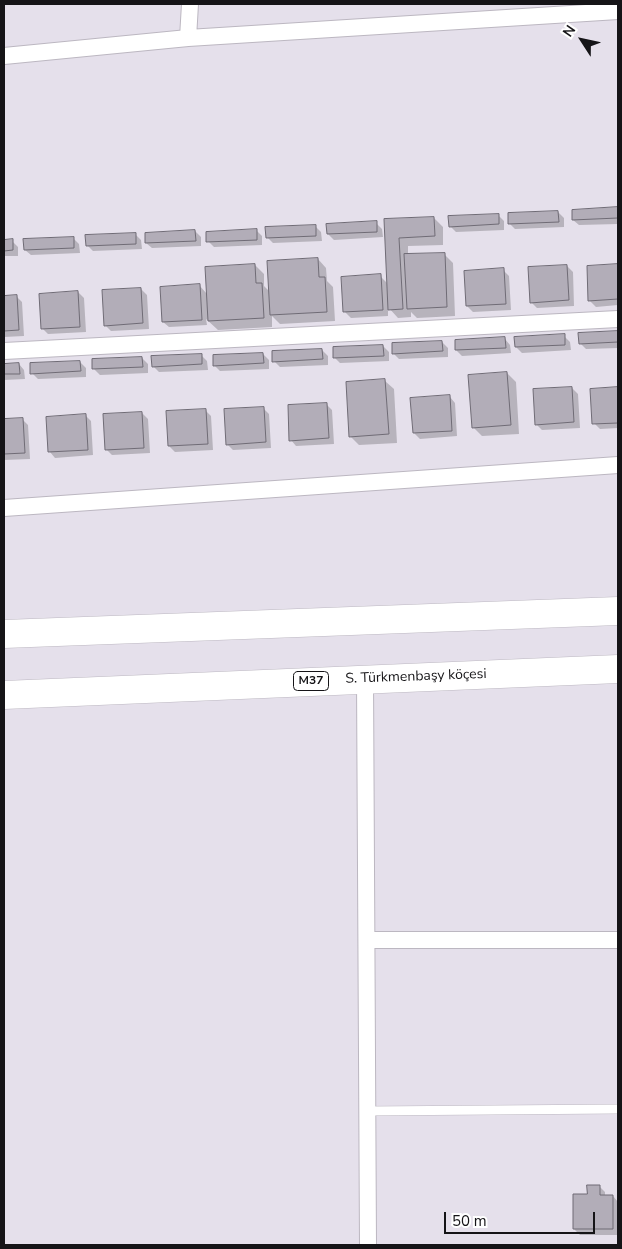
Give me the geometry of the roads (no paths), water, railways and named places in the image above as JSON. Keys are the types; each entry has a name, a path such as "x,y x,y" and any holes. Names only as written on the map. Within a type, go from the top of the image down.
{"highway":[{"path":"4,634 618,611"},
{"name":"S. Türkmenbaşy köçesi","path":"5,696 618,669"}],"street":[{"path":"188,38 190,4"},
{"path":"4,56 188,38 618,11"},
{"path":"4,351 618,319"},
{"path":"4,508 618,465"},
{"path":"365,679 368,1245"},
{"path":"367,940 618,940"}],"lane":[{"path":"368,1111 618,1109"}]}
